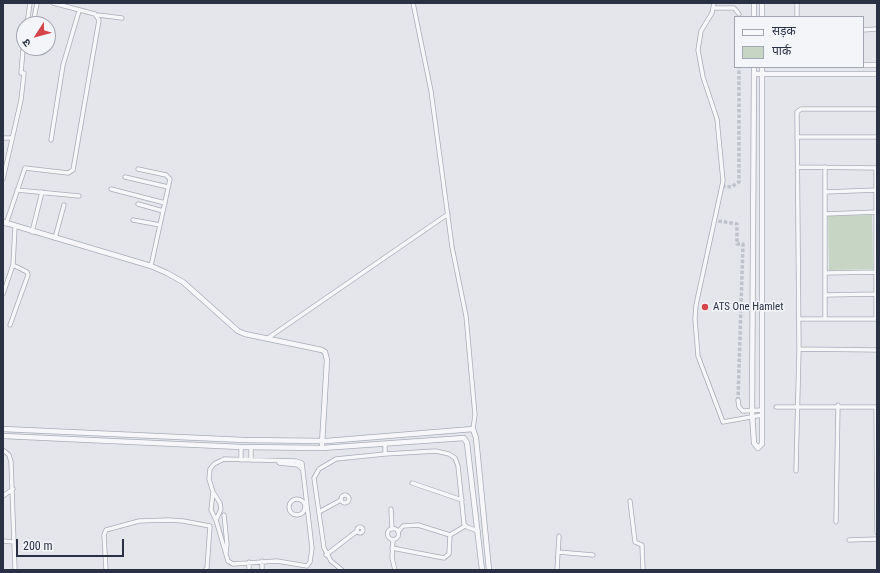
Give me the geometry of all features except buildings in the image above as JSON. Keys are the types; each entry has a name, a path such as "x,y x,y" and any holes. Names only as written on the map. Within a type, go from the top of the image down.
{"street":[{"path":"28,16 30,3"},
{"path":"35,16 37,3"},
{"path":"52,3 79,11 122,18"},
{"path":"71,8 72,3"},
{"path":"414,3 431,91 454,263 466,316 475,415 473,429 476,438 489,570"},
{"path":"714,3 701,31 698,50 703,77 717,119 723,172 722,186 696,305 695,319 698,356 723,422 752,414 762,413"},
{"path":"754,3 754,16"},
{"path":"762,3 762,16"},
{"path":"797,3 797,16"},
{"path":"713,8 734,8 739,14"},
{"path":"51,140 63,66 79,11"},
{"path":"98,15 99,20 73,170 68,173 26,168 5,223 151,266 183,282 238,331 245,334 318,348 325,352 327,360 322,448"},
{"path":"864,30 877,29"},
{"path":"3,179 21,100 24,72 21,73 22,56"},
{"path":"864,65 877,66"},
{"path":"754,68 752,414 754,443 758,448 762,444 762,68"},
{"path":"754,74 877,74"},
{"path":"796,471 799,349 797,112 799,110 877,108"},
{"path":"797,137 877,137"},
{"path":"3,138 12,138"},
{"path":"798,166 876,168 877,190 877,318 799,319"},
{"path":"825,167 825,319"},
{"path":"138,169 168,176 170,178 151,266"},
{"path":"125,177 168,187"},
{"path":"111,189 165,203"},
{"path":"17,190 79,196"},
{"path":"825,192 877,190"},
{"path":"32,232 42,192"},
{"path":"138,204 163,211"},
{"path":"55,238 64,205"},
{"path":"825,214 877,212"},
{"path":"268,338 448,214"},
{"path":"133,220 160,225"},
{"path":"3,294 13,265 15,227"},
{"path":"10,325 28,275 27,272 13,265"},
{"path":"825,273 876,272"},
{"path":"824,295 876,294"},
{"path":"799,349 877,350"},
{"path":"738,400 741,410 752,414"},
{"path":"836,522 838,405"},
{"path":"776,407 838,405 877,407 877,533"},
{"path":"3,429 160,437 323,438 473,429"},
{"path":"3,436 241,447 322,448 460,437 466,440 482,570"},
{"path":"385,444 385,454"},
{"path":"241,447 241,460"},
{"path":"250,460 251,447"},
{"path":"3,450 11,459 15,570"},
{"path":"342,570 326,555 314,478 319,468 327,463 344,458 385,454 436,452 453,456 458,466 465,526"},
{"path":"216,520 221,509 220,503 213,492 208,479 214,464 224,459 296,461 302,463 307,500 306,511"},
{"path":"279,464 298,465 304,471"},
{"path":"412,483 462,500"},
{"path":"3,496 13,489"},
{"path":"213,492 210,507 216,520 225,554 230,563 277,561 304,567 309,565 312,548 306,511 303,503 295,500 289,507 294,514 300,514 306,511"},
{"path":"303,503 307,500"},
{"path":"319,512 341,500"},
{"path":"630,501 635,542 642,544 643,570"},
{"path":"390,509 392,529"},
{"path":"224,516 228,544 225,554"},
{"path":"106,570 104,535 106,530 139,522 169,520 210,526 207,569"},
{"path":"393,540 398,537 398,532 403,526 418,525 450,535 465,526"},
{"path":"465,526 478,531"},
{"path":"392,529 398,532"},
{"path":"392,529 388,531 387,534 389,539 393,540"},
{"path":"326,555 357,531"},
{"path":"392,548 444,558 449,554 450,535"},
{"path":"557,570 559,536"},
{"path":"849,540 877,539"},
{"path":"393,540 392,548 395,570"},
{"path":"3,541 14,542"},
{"path":"558,552 593,554"},
{"path":"262,561 262,570"},
{"path":"249,562 249,570"}],"green space":[{"path":"872,215 873,269 829,270 828,216"}],"tunnel":[{"path":"722,186 731,187 739,182 739,68"},
{"path":"713,220 737,224 737,244 743,244 738,400"}],"place":[{"name":"ATS One Hamlet","path":"705,307"}]}
